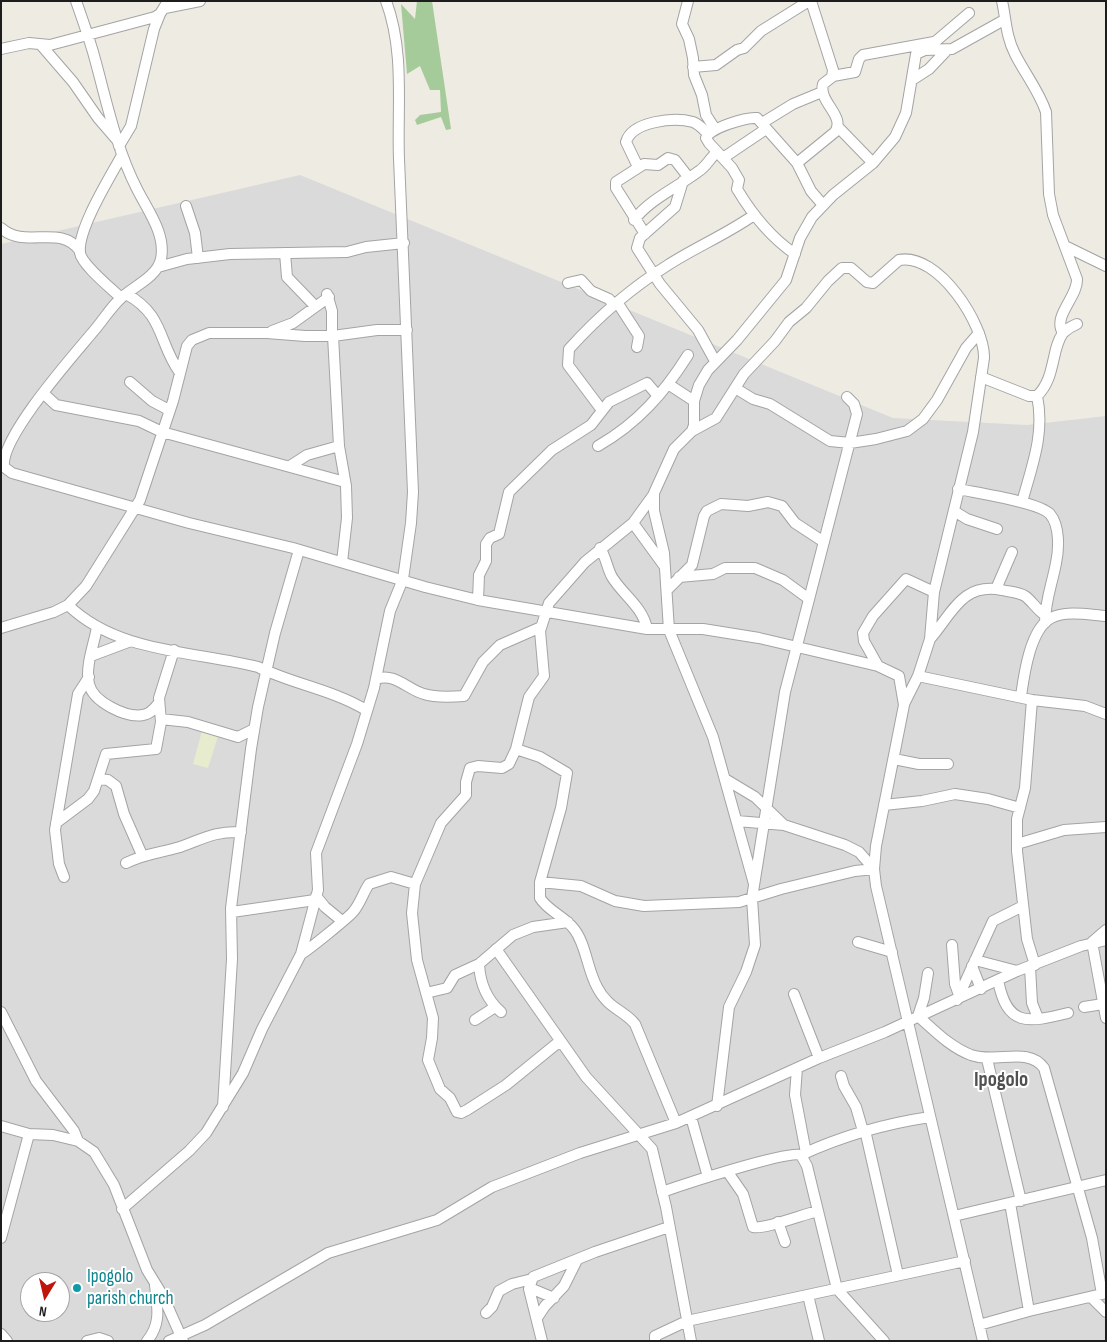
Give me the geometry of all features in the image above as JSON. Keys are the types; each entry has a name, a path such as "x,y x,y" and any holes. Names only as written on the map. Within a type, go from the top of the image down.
{"street":[{"path":"76,1 120,147 131,176 159,232 162,252 158,267"},
{"path":"1,49 29,43 50,45 88,36 164,8 200,1"},
{"path":"122,1209 199,1142 243,1073 271,1012 301,954 316,898 316,853 376,679 390,611 403,579 411,523 413,492 399,159 399,83 393,24 386,1"},
{"path":"688,1 682,22 689,39 694,58 693,67 704,100 711,132 707,140 736,173 740,180 737,189 754,214 772,237 795,254"},
{"path":"693,67 716,65 737,50 744,48 760,30 810,1 833,70 832,76"},
{"path":"1002,1 1004,20 1014,53 1042,100 1046,112 1049,194 1053,215 1067,247 1078,284 1061,319 1060,327 1063,333"},
{"path":"80,251 87,220 131,126 154,29 164,8"},
{"path":"692,431 694,425 694,401 699,385 715,361 737,340 786,280 806,227 823,205 846,183 873,163 886,149 902,125 912,80 914,57 919,51 931,46 969,13"},
{"path":"912,80 929,69 947,50 964,43 1004,20"},
{"path":"40,45 68,76 120,147"},
{"path":"873,163 838,126 822,92 823,84 832,76 855,72 859,58 863,55 931,46 947,50"},
{"path":"634,220 644,209 703,169 708,160 720,155 793,104 822,92"},
{"path":"638,167 626,143 629,136 636,129 652,124 680,120 699,125 711,132 754,117 797,163 811,191 823,205"},
{"path":"797,163 835,132 838,126"},
{"path":"644,234 615,185 617,180 645,164 658,165 671,158 686,180"},
{"path":"686,180 675,207 644,234 638,241 637,248 654,275 698,330 715,361"},
{"path":"186,206 195,233 198,258"},
{"path":"601,409 573,373 567,358 569,349 616,303 654,275 754,214"},
{"path":"1,228 8,234 19,238 50,237 68,240 80,251 88,265 123,296 139,303 155,319 180,373"},
{"path":"404,243 366,247 347,252 198,258 158,267 123,296 43,393 10,444 3,461 4,467 12,473 189,523 300,550 425,587 478,600 647,629 704,629 798,646 878,666 900,677 904,705"},
{"path":"1067,247 1092,257 1106,266"},
{"path":"285,253 286,277 315,306"},
{"path":"560,1041 506,1085 461,1113 440,1089 428,1060 433,1025 414,938 412,913 416,884 444,817 466,795 466,782 470,768 478,766 502,768 509,764 516,749 527,703 545,673 541,627 545,612 576,571 600,548 634,522 654,493 674,449 692,431 716,418 744,374 775,341 789,322 812,303 834,275 846,268 855,270 867,282 873,283 899,260 910,260 925,264 956,294 979,333 984,350 973,432 934,592 930,639 918,676 904,705 884,804 874,869 876,886 906,1021 983,1341"},
{"path":"568,283 574,280 581,280 591,291 616,303 639,336 637,347"},
{"path":"267,333 292,323 328,296 332,311 339,446 345,482 347,518 342,562"},
{"path":"1022,502 1040,434 1041,415 1037,396 1050,375 1063,333 1077,324"},
{"path":"1,628 26,622 68,605 86,586 136,508 143,493 170,410 187,346 198,337 209,333 333,336 365,330 407,330"},
{"path":"735,388 753,399 770,404 828,440 850,443 907,431 916,425 932,408 966,348 979,333"},
{"path":"598,446 633,424 668,384 688,355"},
{"path":"981,377 1029,396 1037,396"},
{"path":"130,382 152,400 170,410"},
{"path":"478,600 479,576 486,561 486,544 490,538 499,534 509,492 552,450 591,425 601,409 618,395 646,383 658,396"},
{"path":"668,384 694,401"},
{"path":"43,393 56,405 139,421 162,432 345,482"},
{"path":"717,1106 729,1007 746,972 755,945 752,898 785,692 850,443 857,409 847,396"},
{"path":"290,466 307,456 339,446"},
{"path":"958,489 1022,502 1049,512 1056,527 1058,553 1046,597 1045,619 1034,642 1021,696"},
{"path":"654,493 654,511 664,544 669,630 705,715 754,884"},
{"path":"667,590 695,559 704,516 707,512 722,504 748,506 766,502 780,505 795,522 824,542"},
{"path":"954,511 967,519 997,528"},
{"path":"634,522 665,567"},
{"path":"600,548 606,558 613,578 646,620 647,629"},
{"path":"223,1107 232,960 232,912 254,729 275,633 300,550"},
{"path":"996,589 1012,552"},
{"path":"679,577 713,574 724,568 755,568 783,580 809,599"},
{"path":"878,666 863,637 873,616 906,579 934,592"},
{"path":"930,639 956,604 975,591 996,589 1020,594 1045,619"},
{"path":"68,605 97,627 131,642 236,662 267,671 344,699 366,710"},
{"path":"1092,615 1106,606"},
{"path":"1045,619 1062,615 1106,616"},
{"path":"97,627 91,656 89,686 96,697 126,713 143,715 152,711 158,704 174,650"},
{"path":"376,679 385,677 397,680 426,695 464,696 483,662 500,645 541,627"},
{"path":"91,656 131,642"},
{"path":"918,676 1021,696 1032,700 1086,706 1106,714"},
{"path":"64,877 59,864 56,823 78,694 89,677"},
{"path":"1032,700 1025,788 1020,808 1017,844 1022,906 1032,966 1032,1003 1038,1018"},
{"path":"56,823 88,799 98,779 106,754 114,751 155,750 161,719 158,704"},
{"path":"161,719 188,722 238,737 254,729"},
{"path":"516,749 540,757 567,773 561,808 540,882 539,892 543,902 568,922 578,933 588,967 606,1001 612,1008 631,1018 635,1024 676,1123"},
{"path":"894,759 924,764 948,764"},
{"path":"98,779 114,783 116,786 124,814 142,855"},
{"path":"725,779 755,797 784,825"},
{"path":"884,804 922,801 955,794 988,799 1020,808"},
{"path":"737,821 784,825 854,849 874,869"},
{"path":"1017,844 1064,830 1106,827"},
{"path":"126,863 142,855 181,846 218,832 241,832"},
{"path":"540,882 581,886 615,901 644,906 739,902 855,871 874,869"},
{"path":"301,954 310,950 354,911 369,884 377,880 397,878 416,884"},
{"path":"232,912 316,898"},
{"path":"316,898 325,908 342,921"},
{"path":"958,998 993,921 1022,906"},
{"path":"426,993 447,988 455,976 479,964 508,939 524,930 568,922"},
{"path":"1092,942 1106,930"},
{"path":"169,1341 182,1339 328,1253 437,1220 492,1187 637,1134 691,1117 819,1058 885,1032 1018,971 1092,942 1106,940"},
{"path":"858,942 892,952"},
{"path":"1092,942 1106,1018"},
{"path":"952,945 958,998"},
{"path":"496,949 590,1082 652,1149 691,1341"},
{"path":"974,963 1018,971"},
{"path":"974,963 974,977 981,989"},
{"path":"475,1020 498,1010 485,991 479,964"},
{"path":"918,1016 924,998 928,973"},
{"path":"998,980 1002,999 1008,1010 1024,1020 1068,1013"},
{"path":"794,994 819,1058"},
{"path":"1084,1007 1103,1004"},
{"path":"1,1012 36,1081 74,1131 78,1141"},
{"path":"918,1016 954,1046 987,1059 1024,1056 1039,1061 1044,1068 1079,1187 1104,1294 1029,1310 979,1325"},
{"path":"987,1059 1021,1201"},
{"path":"797,1068 795,1095 804,1154 837,1289 884,1341"},
{"path":"842,1076 864,1130 898,1275"},
{"path":"691,1117 708,1177"},
{"path":"662,1192 728,1171 788,1156 804,1154 839,1138 864,1130 930,1117"},
{"path":"1,1126 29,1134 53,1135 78,1141 94,1152 114,1185 147,1270 155,1282 182,1339"},
{"path":"1,1238 29,1134"},
{"path":"728,1171 743,1194 753,1227 763,1228 818,1211"},
{"path":"954,1216 1106,1180"},
{"path":"1010,1203 1029,1310"},
{"path":"778,1222 784,1242"},
{"path":"486,1314 492,1307 499,1291 512,1284 531,1283 577,1260 669,1227"},
{"path":"537,1318 545,1306 564,1286 577,1260"},
{"path":"655,1341 655,1336 659,1332 687,1321 965,1261"},
{"path":"147,1341 154,1333 158,1322 155,1282"},
{"path":"531,1283 554,1298"},
{"path":"531,1283 542,1341"},
{"path":"808,1295 819,1341"},
{"path":"1091,1296 1106,1312"},
{"path":"1,1334 7,1341"},
{"path":"87,1341 99,1338 108,1341"}],"shaded area":[{"path":"300,175 893,418 1027,425 1106,416 1106,1341 1,1341 1,244"}],"green space":[{"path":"417,1 432,1 451,129 446,130 441,117 417,125 415,120 420,115 441,112 440,90 430,90 420,66 407,74 401,4 415,19"},
{"path":"202,731 218,736 208,768 193,764"}],"place":[{"name":"Ipogolo parish church","path":"77,1288"}],"district":[{"name":"Ipogolo","path":"1001,1081"}]}
